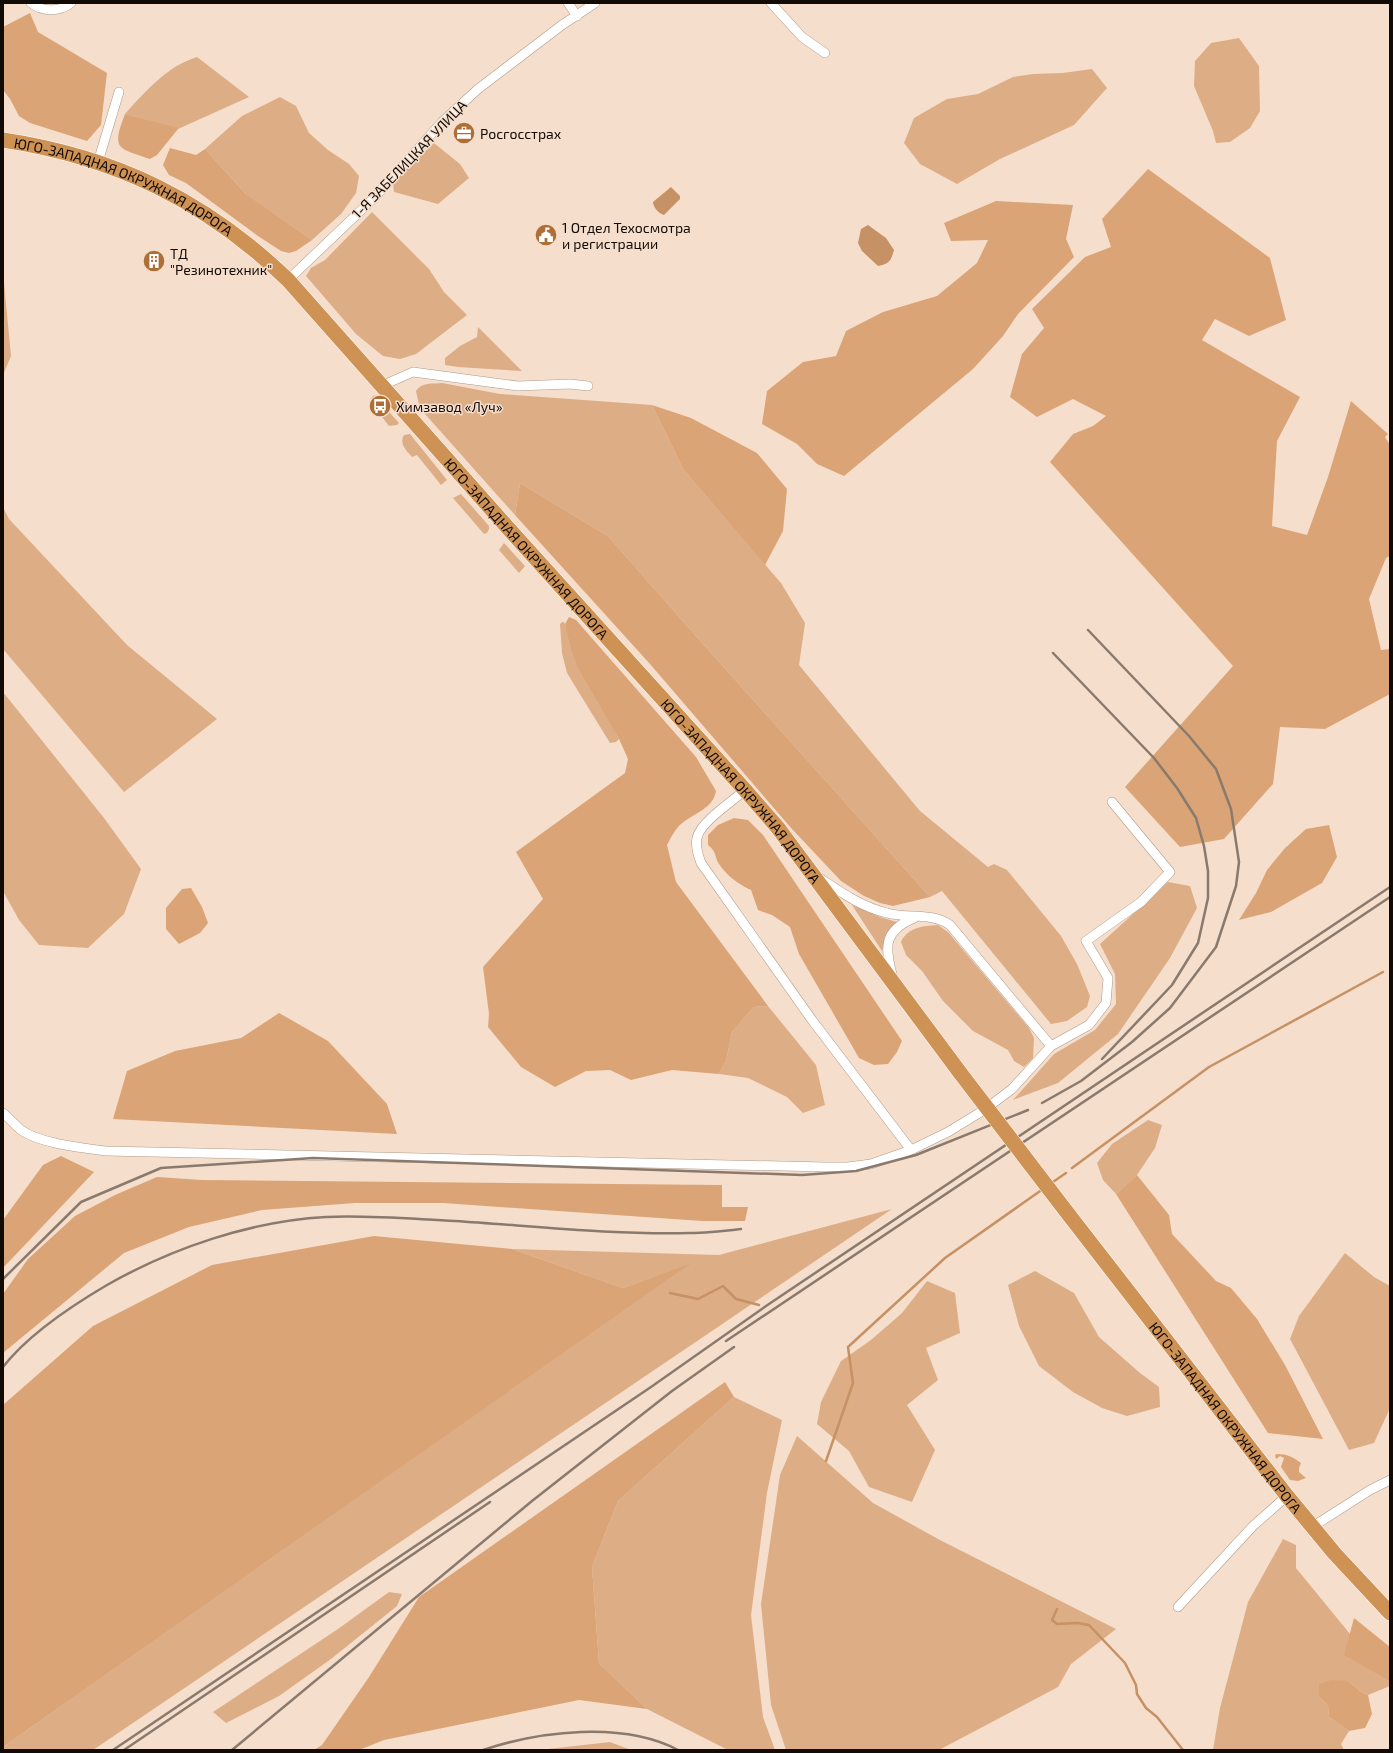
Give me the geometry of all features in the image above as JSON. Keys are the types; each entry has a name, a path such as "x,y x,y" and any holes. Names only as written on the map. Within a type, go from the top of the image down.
{"highway":[{"name":"ЮГО-ЗАПАДНАЯ ОКРУЖНАЯ ДОРОГА","path":"3,140 66,153 98,162 134,175 171,193 198,209 252,248 288,280 381,386 778,828 895,987 1068,1215 1287,1496 1312,1527 1390,1613"}],"street":[{"path":"31,3 37,7 57,10 71,3"},
{"path":"568,3 577,16"},
{"name":"1-Я ЗАБЕЛИЦКАЯ УЛИЦА","path":"288,280 374,197 442,122 478,90 562,25 594,3"},
{"path":"771,3 802,37 825,53"},
{"path":"98,162 118,92"},
{"path":"381,386 413,372 518,386 570,384 588,386"},
{"path":"745,790 710,820 699,832 696,839 696,846 701,863 812,1020 911,1150"},
{"path":"3,1113 22,1130 48,1141 78,1148 106,1151 825,1167 848,1167 871,1164 911,1150 948,1132 1006,1093 1051,1046 1089,1025 1106,1003 1108,978 1086,941 1141,902 1170,872 1112,802"},
{"path":"812,874 863,905 886,913 914,918 939,918 956,931 1051,1046"},
{"path":"895,987 887,954 889,940 902,922 914,918"},
{"path":"1312,1527 1370,1490 1390,1480"},
{"path":"1178,1607 1253,1526 1287,1496"}],"shaded area":[{"path":"30,13 38,32 107,73 101,125 87,141 30,123 19,116 10,99 3,90 3,27"},
{"path":"1239,38 1259,66 1260,111 1250,128 1230,142 1216,143 1213,131 1194,86 1195,61 1211,43"},
{"path":"197,57 249,97 178,129 125,114 166,73 186,61"},
{"path":"1092,69 1107,88 1074,125 1000,159 957,184 920,164 904,143 914,118 947,99 978,94 1013,77"},
{"path":"280,97 296,106 309,133 328,150 349,164 359,176 356,193 341,214 312,240 247,195 205,149 242,116"},
{"path":"125,114 178,129 157,155 150,159 120,146 118,135"},
{"path":"434,143 460,164 469,178 438,204 394,192 393,182"},
{"path":"170,148 196,155 205,149 246,194 312,240 296,251 289,253 281,251 186,183 169,175 163,165"},
{"path":"1148,169 1270,258 1286,320 1249,336 1215,319 1202,340 1300,397 1277,441 1272,526 1307,535 1328,477 1351,401 1388,434 1385,437 1390,445 1390,556 1386,558 1369,599 1381,650 1390,649 1390,694 1325,729 1280,727 1273,784 1224,839 1180,847 1125,787 1233,666 1050,462 1073,434 1093,426 1106,416 1073,399 1037,417 1010,397 1022,354 1044,328 1032,309 1085,257 1111,247 1102,219"},
{"path":"671,187 680,196 680,199 664,215 657,210 653,202"},
{"path":"996,201 1073,205 1066,239 1074,257 1018,314 1003,336 973,369 844,476 817,464 797,444 762,424 767,391 803,362 836,356 846,331 883,312 937,296 977,263 988,240 951,241 944,223"},
{"path":"372,212 429,269 444,292 467,315 416,354 400,359 383,356 356,334 306,276 311,268 325,260"},
{"path":"868,225 886,238 894,250 891,259 885,264 878,266 862,251 858,243 861,229"},
{"path":"3,272 11,356 3,375"},
{"path":"478,327 522,371 445,365 445,358 460,346 477,337"},
{"path":"442,383 500,394 652,405 683,469 781,583 805,623 799,665 920,811 988,867 994,864 1007,870 1061,936 1077,964 1090,996 1087,1007 1067,1021 1051,1024 942,891 930,897 608,536 520,483 515,515 425,414 419,405 416,391 418,388 428,384"},
{"path":"374,395 399,423 397,425 389,426 371,403 371,398"},
{"path":"652,405 691,418 757,453 787,489 783,531 765,565 683,469"},
{"path":"410,434 447,480 441,485 417,455 412,457 404,447 402,441 404,435"},
{"path":"520,483 608,536 930,897 893,906 880,903 864,896 841,881 792,829 650,664 515,515"},
{"path":"461,494 489,526 487,533 484,534 453,498"},
{"path":"3,507 9,519 127,645 217,719 124,792 3,649"},
{"path":"504,543 525,566 519,573 499,550"},
{"path":"569,617 576,620 696,757 716,791 711,802 707,806 679,826 667,845 676,882 768,1006 754,1007 732,1032 726,1061 719,1074 672,1070 631,1080 610,1070 586,1071 555,1087 521,1067 488,1027 489,1014 483,967 543,899 516,852 625,773 628,759 619,739 577,666 569,643 565,624"},
{"path":"564,622 567,630 569,643 619,739 616,742 610,743 567,673 562,653 560,624"},
{"path":"3,692 104,818 141,869 124,914 88,948 39,945 19,920 3,891"},
{"path":"734,818 748,820 763,835 902,1041 897,1052 888,1064 874,1065 859,1058 799,954 790,927 772,915 758,910 751,890 733,879 717,861 714,852 708,845 708,835 718,825"},
{"path":"1329,825 1337,857 1322,883 1271,912 1239,920 1256,893 1267,870 1285,848 1306,829"},
{"path":"1168,882 1190,886 1197,908 1170,958 1118,1034 1058,1083 1013,1100 1054,1054 1095,1030 1116,1004 1115,974 1100,944"},
{"path":"191,888 202,907 208,923 200,933 179,944 166,929 166,908 182,889"},
{"path":"852,905 880,917 897,922 887,933 882,951"},
{"path":"938,925 948,932 1029,1028 1034,1038 1033,1058 1024,1067 1014,1061 1008,1050 973,1031 943,1001 922,971 906,955 901,942 908,933 916,928"},
{"path":"768,1006 816,1065 825,1105 803,1113 787,1097 748,1078 719,1074 726,1061 732,1032 754,1007"},
{"path":"279,1013 328,1041 387,1104 397,1134 113,1119 127,1071 175,1051 241,1038"},
{"path":"1148,1120 1162,1125 1155,1148 1137,1175 1116,1194 1103,1180 1097,1163 1112,1144"},
{"path":"61,1156 94,1172 3,1268 3,1220 43,1165"},
{"path":"1137,1175 1169,1215 1172,1234 1216,1281 1231,1288 1257,1319 1285,1365 1323,1439 1268,1433 1116,1194"},
{"path":"157,1177 202,1180 722,1185 722,1207 748,1207 745,1221 702,1221 443,1203 355,1203 262,1210 189,1227 124,1253 3,1353 3,1294 28,1259 75,1216 115,1195"},
{"path":"892,1209 93,1750 3,1750 3,1747 691,1263 623,1288 512,1249 719,1255"},
{"path":"374,1236 512,1249 623,1288 693,1262 3,1747 3,1405 93,1326 212,1265"},
{"path":"1345,1253 1374,1277 1390,1286 1390,1408 1374,1443 1349,1450 1290,1339 1299,1316"},
{"path":"1035,1271 1074,1293 1099,1337 1140,1373 1159,1387 1160,1407 1127,1416 1102,1408 1073,1392 1039,1366 1019,1326 1008,1285"},
{"path":"927,1281 955,1293 960,1333 926,1348 938,1380 907,1405 935,1450 912,1502 869,1487 849,1451 817,1424 821,1402 841,1361 871,1340 902,1313"},
{"path":"725,1382 734,1397 618,1501 592,1567 599,1663 647,1709 579,1700 384,1740 359,1750 314,1750 322,1745 369,1677 419,1597"},
{"path":"734,1397 782,1420 767,1493 751,1615 763,1717 775,1750 728,1750 647,1709 599,1663 592,1567 618,1501"},
{"path":"797,1436 873,1503 940,1540 1116,1629 1071,1664 1058,1687 939,1750 786,1750 771,1705 761,1604 780,1475"},
{"path":"1275,1455 1290,1456 1301,1463 1299,1472 1306,1478 1298,1481 1290,1480 1281,1467 1284,1458 1280,1456 1276,1459"},
{"path":"1283,1539 1296,1545 1296,1568 1350,1634 1345,1655 1390,1682 1390,1686 1368,1695 1360,1691 1348,1681 1319,1697 1328,1705 1329,1717 1349,1731 1341,1744 1344,1750 1213,1750 1220,1708 1248,1602"},
{"path":"389,1592 402,1594 397,1606 331,1659 279,1696 226,1723 213,1712 338,1629"},
{"path":"1354,1618 1390,1647 1390,1682 1344,1655"},
{"path":"1331,1680 1348,1681 1360,1691 1368,1695 1372,1714 1365,1728 1349,1731 1329,1717 1328,1705 1319,1697 1319,1684"},
{"path":"610,1742 631,1750 539,1750"}],"waterway":[{"path":"1072,1168 1209,1067 1383,972"},
{"path":"1050,1184 1066,1173"},
{"path":"826,1461 853,1383 848,1347 945,1258 1043,1189"},
{"path":"670,1293 698,1299 723,1286 736,1299 759,1305"},
{"path":"1057,1609 1052,1620 1057,1624 1077,1623 1089,1625 1125,1663 1136,1685 1137,1694 1146,1708 1157,1717 1183,1750"}],"railway":[{"path":"1042,1103 1081,1081 1132,1042 1170,1008 1216,947 1236,886 1239,862 1231,809 1216,769 1189,736 1088,630"},
{"path":"1053,653 1154,758 1177,788 1196,818 1204,846 1208,871 1208,898 1198,943 1172,985 1102,1059"},
{"path":"113,1750 651,1387 766,1306 1390,887"},
{"path":"726,1341 1390,897"},
{"path":"3,1279 81,1202 161,1168 313,1158 802,1175 856,1171 916,1155 1028,1110"},
{"path":"3,1367 13,1355 37,1333 65,1312 107,1285 158,1259 185,1248 269,1224 326,1217 358,1216 631,1233 696,1233 741,1229"},
{"path":"232,1750 532,1501 672,1391 734,1347"},
{"path":"124,1750 490,1502"},
{"path":"483,1750 505,1743 530,1738 581,1732 607,1732 632,1735 656,1741 678,1750"}],"place":[{"name":"Росгосстрах","path":"464,133"},
{"name":"1 Отдел Техосмотра и регистрации","path":"546,235"},
{"name":"ТД \"Резинотехник\"","path":"154,261"},
{"name":"Химзавод «Луч»","path":"380,406"}]}
